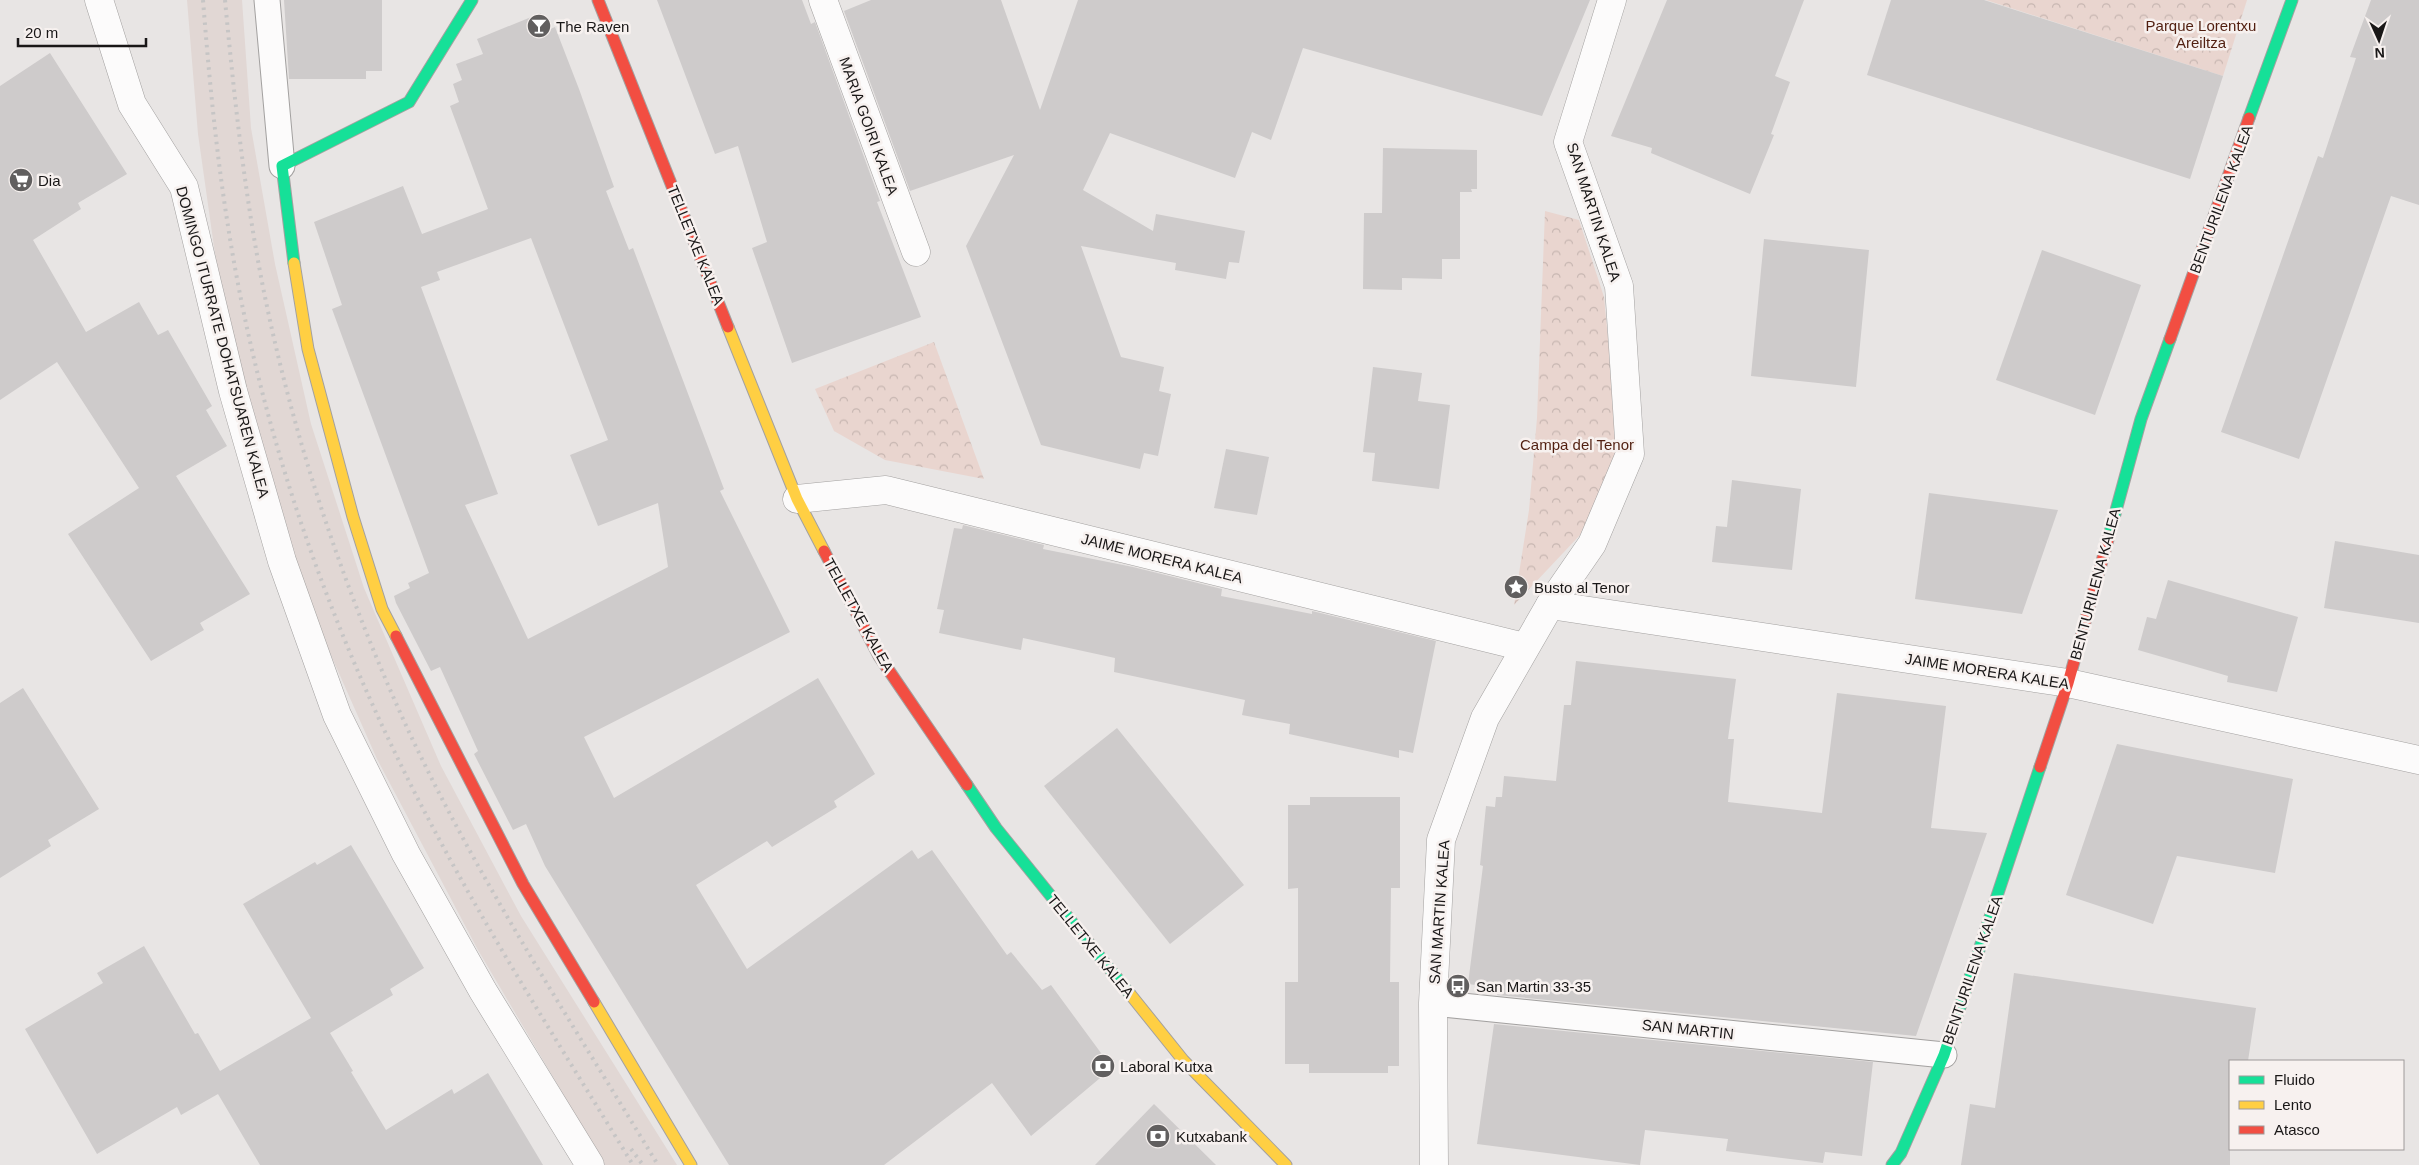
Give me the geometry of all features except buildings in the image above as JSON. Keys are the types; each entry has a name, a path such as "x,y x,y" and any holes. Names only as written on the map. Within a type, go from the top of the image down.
{"street":[{"name":"DOMINGO ITURRATE DOHATSUAREN KALEA","path":"99,0 132,104 184,186 233,391 282,562 337,715 406,854 478,982 590,1165"},
{"path":"472,0 409,102 282,166 288,229 308,349 353,517 382,609 522,884 691,1165"},
{"name":"TELLETXE KALEA","path":"598,0 797,499 878,656 996,828 1183,1060 1286,1165"},
{"name":"MARIA GOIRI KALEA","path":"823,0 916,252"},
{"name":"SAN MARTIN KALEA","path":"1434,1165 1433,1003 1441,840 1485,718 1524,647 1592,544 1630,454 1619,286 1568,142 1612,0"},
{"name":"BENTURILENA KALEA","path":"1892,1165 1901,1153 1944,1054 2068,684 2141,419 2292,0"},
{"name":"JAIME MORERA KALEA","path":"797,499 886,490 1524,647"},
{"name":"JAIME MORERA KALEA","path":"1550,605 2068,684 2419,760"}],"lane":[{"path":"267,0 282,166"},
{"name":"SAN MARTIN","path":"1433,1003 1944,1054"}],"shaded area":[{"path":"187,0 242,0 251,128 275,264 311,424 364,588 441,766 521,916 677,1165 605,1165 478,950 377,759 314,617 270,478 222,303 198,134"}],"green space":[{"name":"Parque Lorentxu Areiltza","path":"1986,0 2247,0 2223,76"},
{"name":"Campa del Tenor","path":"1545,211 1579,220 1604,297 1619,453 1580,535 1514,605 1529,510 1537,418"},
{"path":"934,342 984,479 885,460 834,431 815,389"}],"railway":[{"path":"203,0 220,170 242,303 259,380 280,457 331,607 394,752 430,822 478,909 633,1165"},
{"path":"225,0 240,142 262,282 288,397 322,512 342,568 385,678 409,732 466,843 528,952 658,1165"},
{"path":"631,1149 643,1165"}],"traffic: fast":[{"path":"294,263 282,166 409,102 472,0"},
{"path":"2249,118 2292,0"},
{"path":"2109,536 2141,419 2170,339"},
{"path":"1892,1165 1901,1153 1944,1055 2040,767"},
{"path":"967,785 996,828 1130,994"}],"traffic: slow":[{"path":"294,263 308,349 353,517 382,609 396,636"},
{"path":"728,327 797,499 824,551"},
{"path":"1130,994 1183,1060 1286,1165"},
{"path":"594,1002 691,1165"}],"traffic: jam":[{"path":"598,0 728,327"},
{"path":"2170,339 2249,118"},
{"path":"2040,767 2068,683 2109,536"},
{"path":"824,551 879,656 967,785"},
{"path":"396,636 523,884 594,1002"}],"place":[{"name":"The Raven","path":"539,26"},
{"name":"Dia","path":"21,180"},
{"name":"Busto al Tenor","path":"1516,587"},
{"name":"San Martin 33-35","path":"1458,986"},
{"name":"Laboral Kutxa","path":"1103,1066"},
{"name":"Kutxabank","path":"1158,1136"}]}
